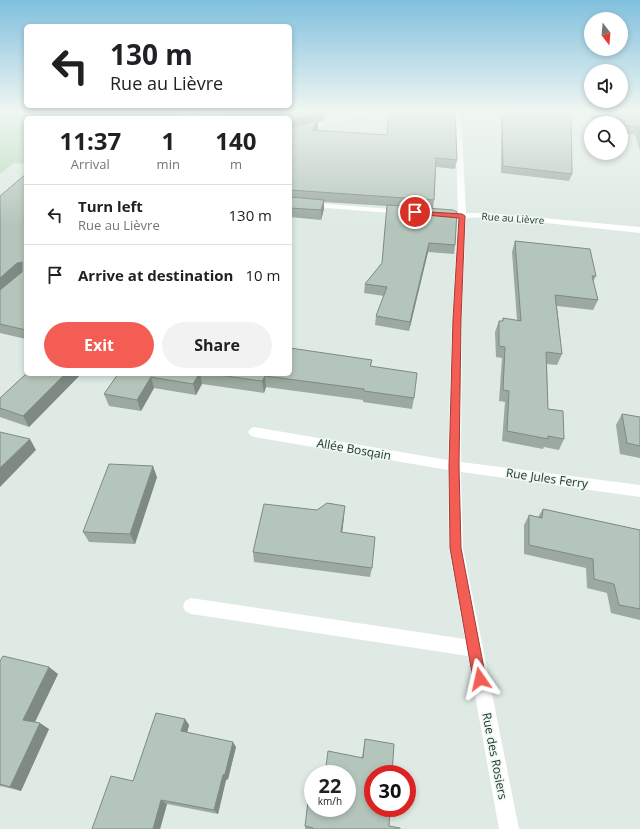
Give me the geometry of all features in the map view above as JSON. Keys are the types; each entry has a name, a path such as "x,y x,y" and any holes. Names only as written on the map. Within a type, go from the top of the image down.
{"street":[{"name":"Rue des Rosiers","path":"459,149 462,216 457,319 454,466 456,548 509,829"},
{"path":"292,203 408,212"},
{"name":"Rue au Lièvre","path":"447,215 489,215 640,230"},
{"name":"Allée Bosqain","path":"254,432 454,466"},
{"name":"Rue Jules Ferry","path":"454,466 640,491"},
{"path":"191,606 474,649"}],"green space":[{"path":"0,149 24,149 24,164 14,163 0,174"}],"building":[{"path":"292,149 457,149 457,160 436,158 434,200 292,190"},
{"path":"503,149 572,149 572,174 503,166"},
{"path":"24,176 24,330 0,324 0,290 22,272 22,262 17,263 0,278 0,196"},
{"path":"292,197 324,200 321,210 292,208"},
{"path":"387,205 453,210 457,212 455,245 429,243 410,322 376,316 387,287 365,284 382,263"},
{"path":"515,241 590,249 596,276 592,276 598,300 555,295 562,354 546,352 548,409 563,411 564,439 548,436 548,439 507,431 509,391 503,390 505,347 499,346 499,321 503,321 503,318 521,321"},
{"path":"292,348 372,360 370,366 417,373 414,398 364,391 364,389 265,376 292,376"},
{"path":"24,376 63,376 23,416 0,408 0,398"},
{"path":"117,376 198,376 193,384 151,377 137,400 104,394"},
{"path":"226,376 265,376 262,381"},
{"path":"622,414 640,417 640,446 627,443"},
{"path":"0,432 30,439 0,468"},
{"path":"109,464 153,466 130,534 83,532"},
{"path":"327,503 345,506 341,532 375,537 372,568 253,552 264,504 317,510"},
{"path":"543,509 640,530 640,609 619,605 614,584 594,579 593,559 529,545 529,515 542,518"},
{"path":"3,656 49,667 23,720 40,723 10,787 0,784 0,661"},
{"path":"156,713 185,719 181,731 233,742 214,810 161,800 153,829 92,829 111,776 133,781"},
{"path":"365,739 394,744 393,765 364,765 364,817 390,817 389,826 400,829 313,829 305,826 306,817 356,817 356,765 326,765 328,751 363,758"}],"route":[{"path":"415,212 462,216 457,319 454,466 456,548 480,679"}]}
